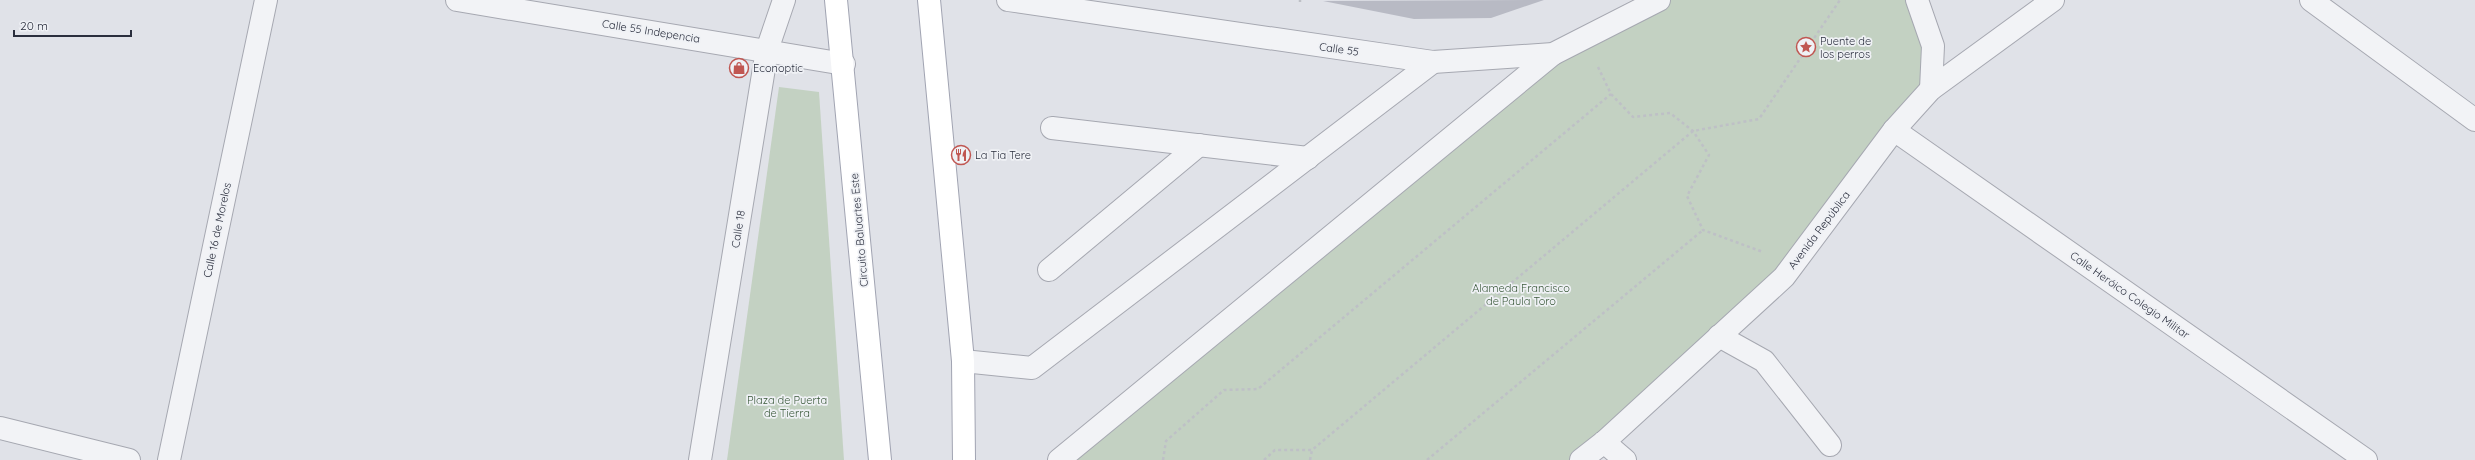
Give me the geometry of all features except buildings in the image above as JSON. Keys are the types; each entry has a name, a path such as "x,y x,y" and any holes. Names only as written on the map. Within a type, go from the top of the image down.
{"main road":[{"name":"Circuito Baluartes Este","path":"836,0 844,64 880,460"},
{"path":"929,0 963,361 964,460"}],"street":[{"name":"Calle 16 de Morelos","path":"169,460 266,0"},
{"name":"Calle 55 Indepencia","path":"458,0 768,50 844,64"},
{"name":"Calle 18","path":"700,460 768,50 784,0"},
{"name":"Calle 55","path":"1008,0 1433,62 1553,54 1660,0"},
{"path":"1917,0 1932,46 1931,89"},
{"name":"Avenida República","path":"1581,460 1604,442 1784,277 1894,130 1931,89 2054,0"},
{"path":"2311,0 2475,120"},
{"path":"1059,460 1553,54"},
{"path":"963,361 1032,368 1433,62"},
{"path":"1052,128 1308,158"},
{"name":"Calle Heróico Colegio Militar","path":"1894,130 2366,460"},
{"path":"1049,270 1199,145"},
{"path":"1719,336 1764,361 1830,445"},
{"path":"0,428 129,460"},
{"path":"1604,442 1625,460"}],"path":[{"path":"1310,460 1312,450 1693,131 1759,118 1840,0"},
{"path":"1584,38 1611,94 1633,117 1670,113 1693,131 1709,155 1687,196 1703,230 1794,263"},
{"path":"1163,460 1166,441 1224,390 1258,389 1611,94"},
{"path":"1427,460 1703,230"},
{"path":"1264,460 1275,450 1312,450"}],"green space":[{"name":"Alameda Francisco de Paula Toro","path":"1652,0 1917,0 1931,89 1794,263 1581,460 1059,460 1553,54"},
{"name":"Plaza de Puerta de Tierra","path":"779,87 819,92 844,460 727,460"}],"place":[{"name":"Puente de los perros","path":"1806,47"},
{"name":"Econoptic","path":"739,68"},
{"name":"La Tia Tere","path":"961,155"}]}
